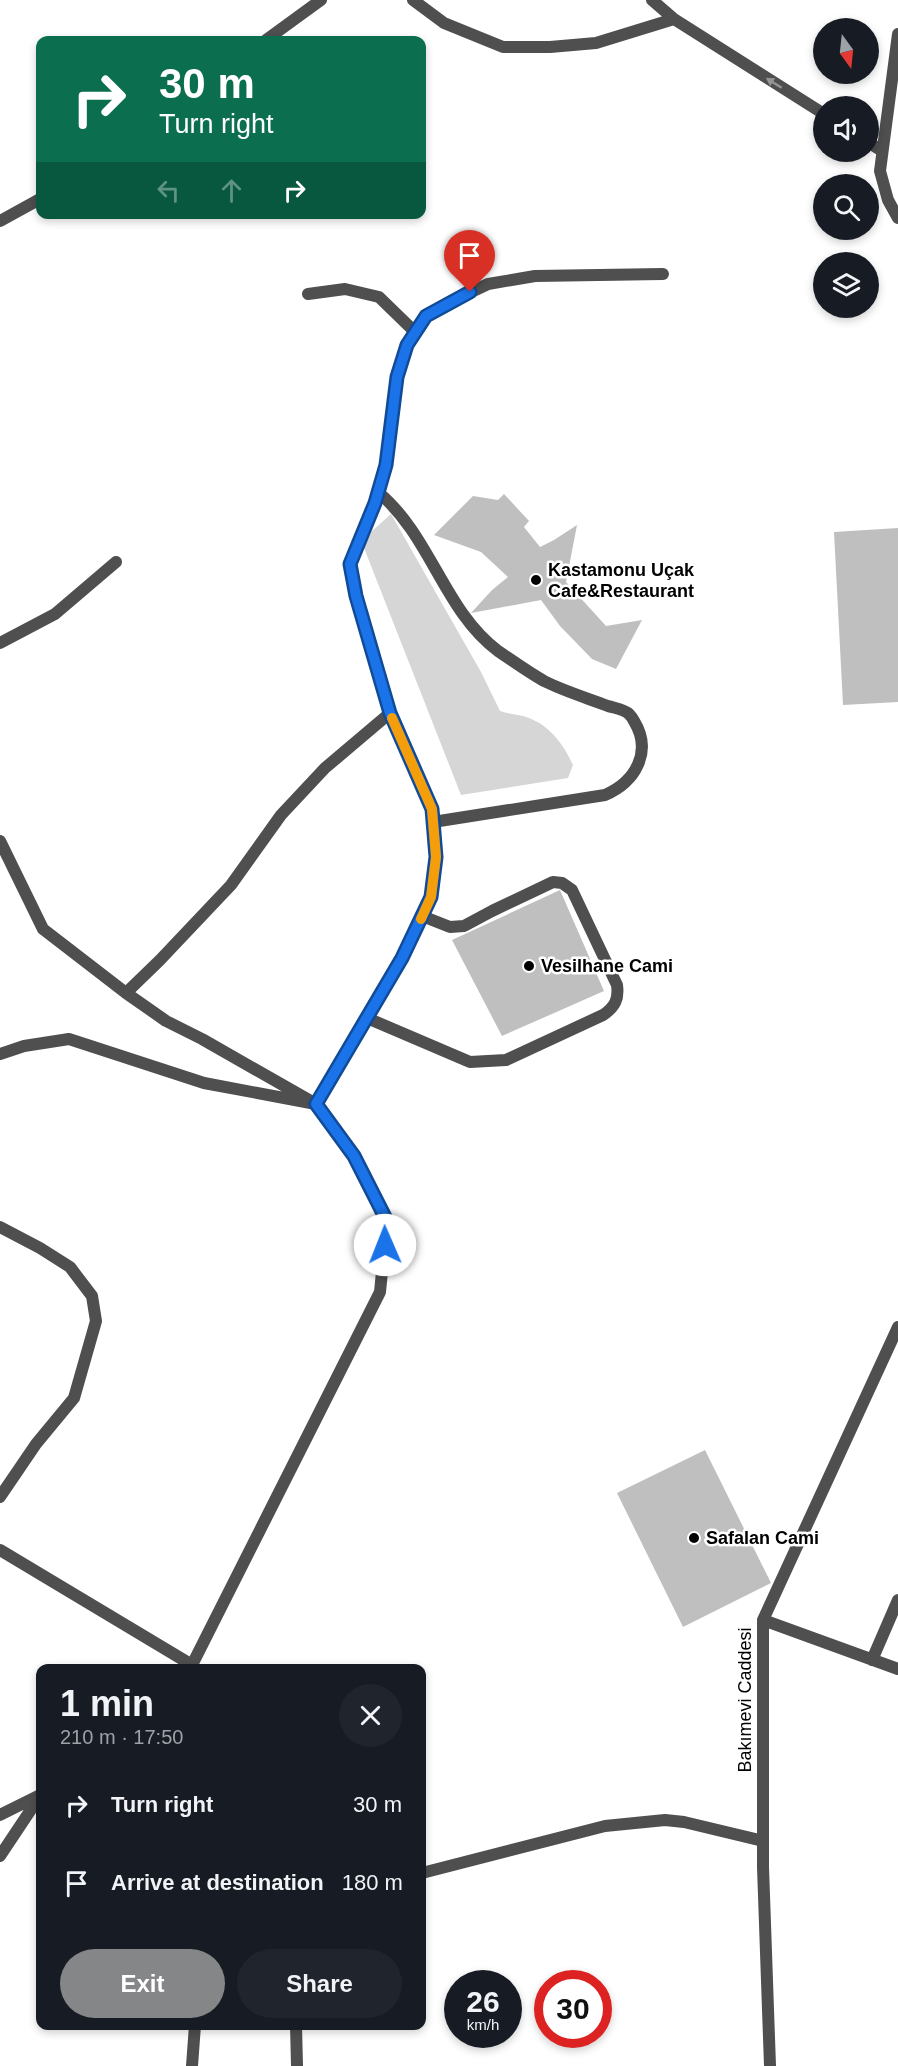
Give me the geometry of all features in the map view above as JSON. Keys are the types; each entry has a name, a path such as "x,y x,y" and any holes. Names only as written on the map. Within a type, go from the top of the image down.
{"street":[{"path":"272,36 321,0"},
{"path":"413,0 444,23 503,47 550,47 596,43 674,19"},
{"path":"652,0 674,19 813,107"},
{"path":"898,34 880,171 888,200 898,218"},
{"path":"0,221 36,201"},
{"path":"316,1104 402,958 431,897 436,857 432,809 390,713 356,596 350,564 386,465 397,377 407,345 426,316 488,284 535,276 663,274"},
{"path":"308,294 345,289 378,297 415,332"},
{"path":"378,492 393,505 427,552 466,621 480,636 511,660 544,681 628,713 640,734 640,757 636,770 628,781 605,795 433,822"},
{"path":"0,643 55,614 116,562"},
{"path":"126,993 231,885 281,815 318,776 390,713"},
{"path":"0,841 43,928 166,1021 316,1104 354,1156 387,1221 380,1292 191,1664"},
{"path":"367,1018 470,1062 506,1060 603,1015 614,1006 617,999 617,985 572,890 567,885 553,882 464,926 450,927 422,916"},
{"path":"0,1054 24,1046 69,1039 204,1083 316,1104"},
{"path":"0,1227 70,1267 92,1296 96,1321 74,1398 36,1444 0,1497"},
{"name":"Bakımevi Caddesi","path":"770,2066 763,1841 763,1620 898,1327"},
{"path":"0,1550 187,1664"},
{"path":"872,1660 898,1600"},
{"path":"763,1620 898,1669"},
{"path":"0,1815 36,1798"},
{"path":"0,1856 36,1802"},
{"path":"426,1873 605,1826 653,1821 684,1822 763,1841"},
{"path":"192,2066 195,2030"},
{"path":"296,2030 297,2066"}],"shaded area":[{"path":"391,514 481,672 500,711 532,719 554,735 573,765 568,778 461,795 364,548 372,531"}],"building":[{"name":"Kastamonu Uçak Cafe&Restaurant","path":"504,494 529,521 524,527 540,547 577,525 566,582 606,626 642,620 616,669 592,659 560,626 541,600 471,613 492,590 508,577 481,552 434,535 473,496 498,500"},
{"path":"898,528 898,702 843,705 834,532"},
{"name":"Vesilhane Cami","path":"560,890 604,991 502,1036 452,940"},
{"name":"Safalan Cami","path":"705,1450 771,1583 683,1627 617,1493"}],"slow traffic":[{"path":"392,718 432,809 436,857 431,897 421,919"}],"place":[{"name":"Kastamonu Uçak Cafe&Restaurant","path":"536,580"},
{"name":"Vesilhane Cami","path":"529,966"},
{"name":"Safalan Cami","path":"694,1538"}],"route":[{"path":"385,1245 387,1221 354,1156 316,1104 402,958 431,897 436,857 432,809 390,713 356,596 350,564 375,503 386,465 397,377 407,345 426,316 470,292"}]}
